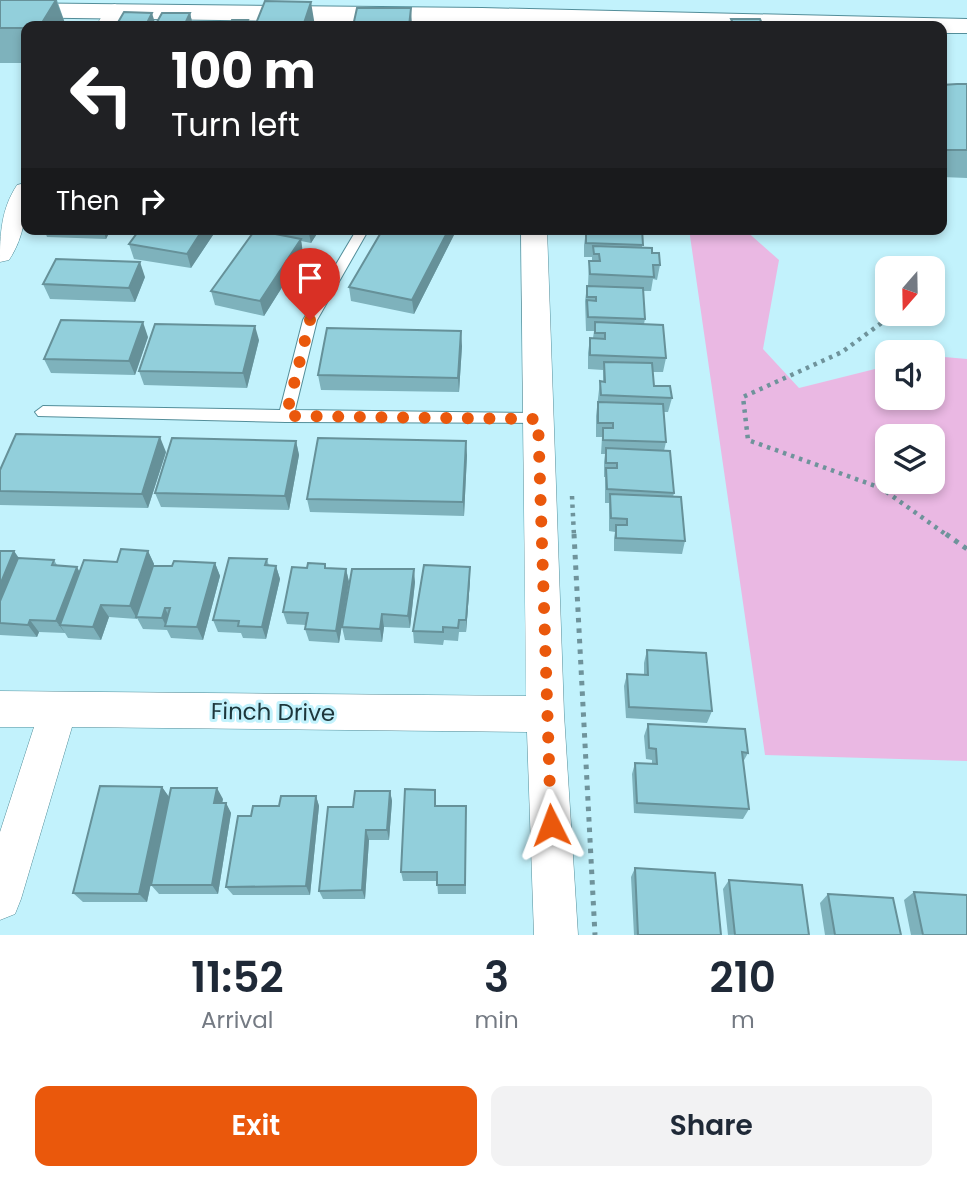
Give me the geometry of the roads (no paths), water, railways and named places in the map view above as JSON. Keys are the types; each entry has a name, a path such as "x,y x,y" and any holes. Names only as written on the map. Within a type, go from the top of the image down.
{"main road":[{"path":"0,9 111,18 529,21"},
{"path":"947,26 967,26"}],"street":[{"path":"0,254 21,205"},
{"path":"534,235 545,714 556,935"},
{"name":"Finch Drive","path":"0,709 545,714"},
{"path":"0,899 58,710"}],"lane":[{"path":"286,416 310,320 360,235"},
{"path":"43,412 538,419"}]}
